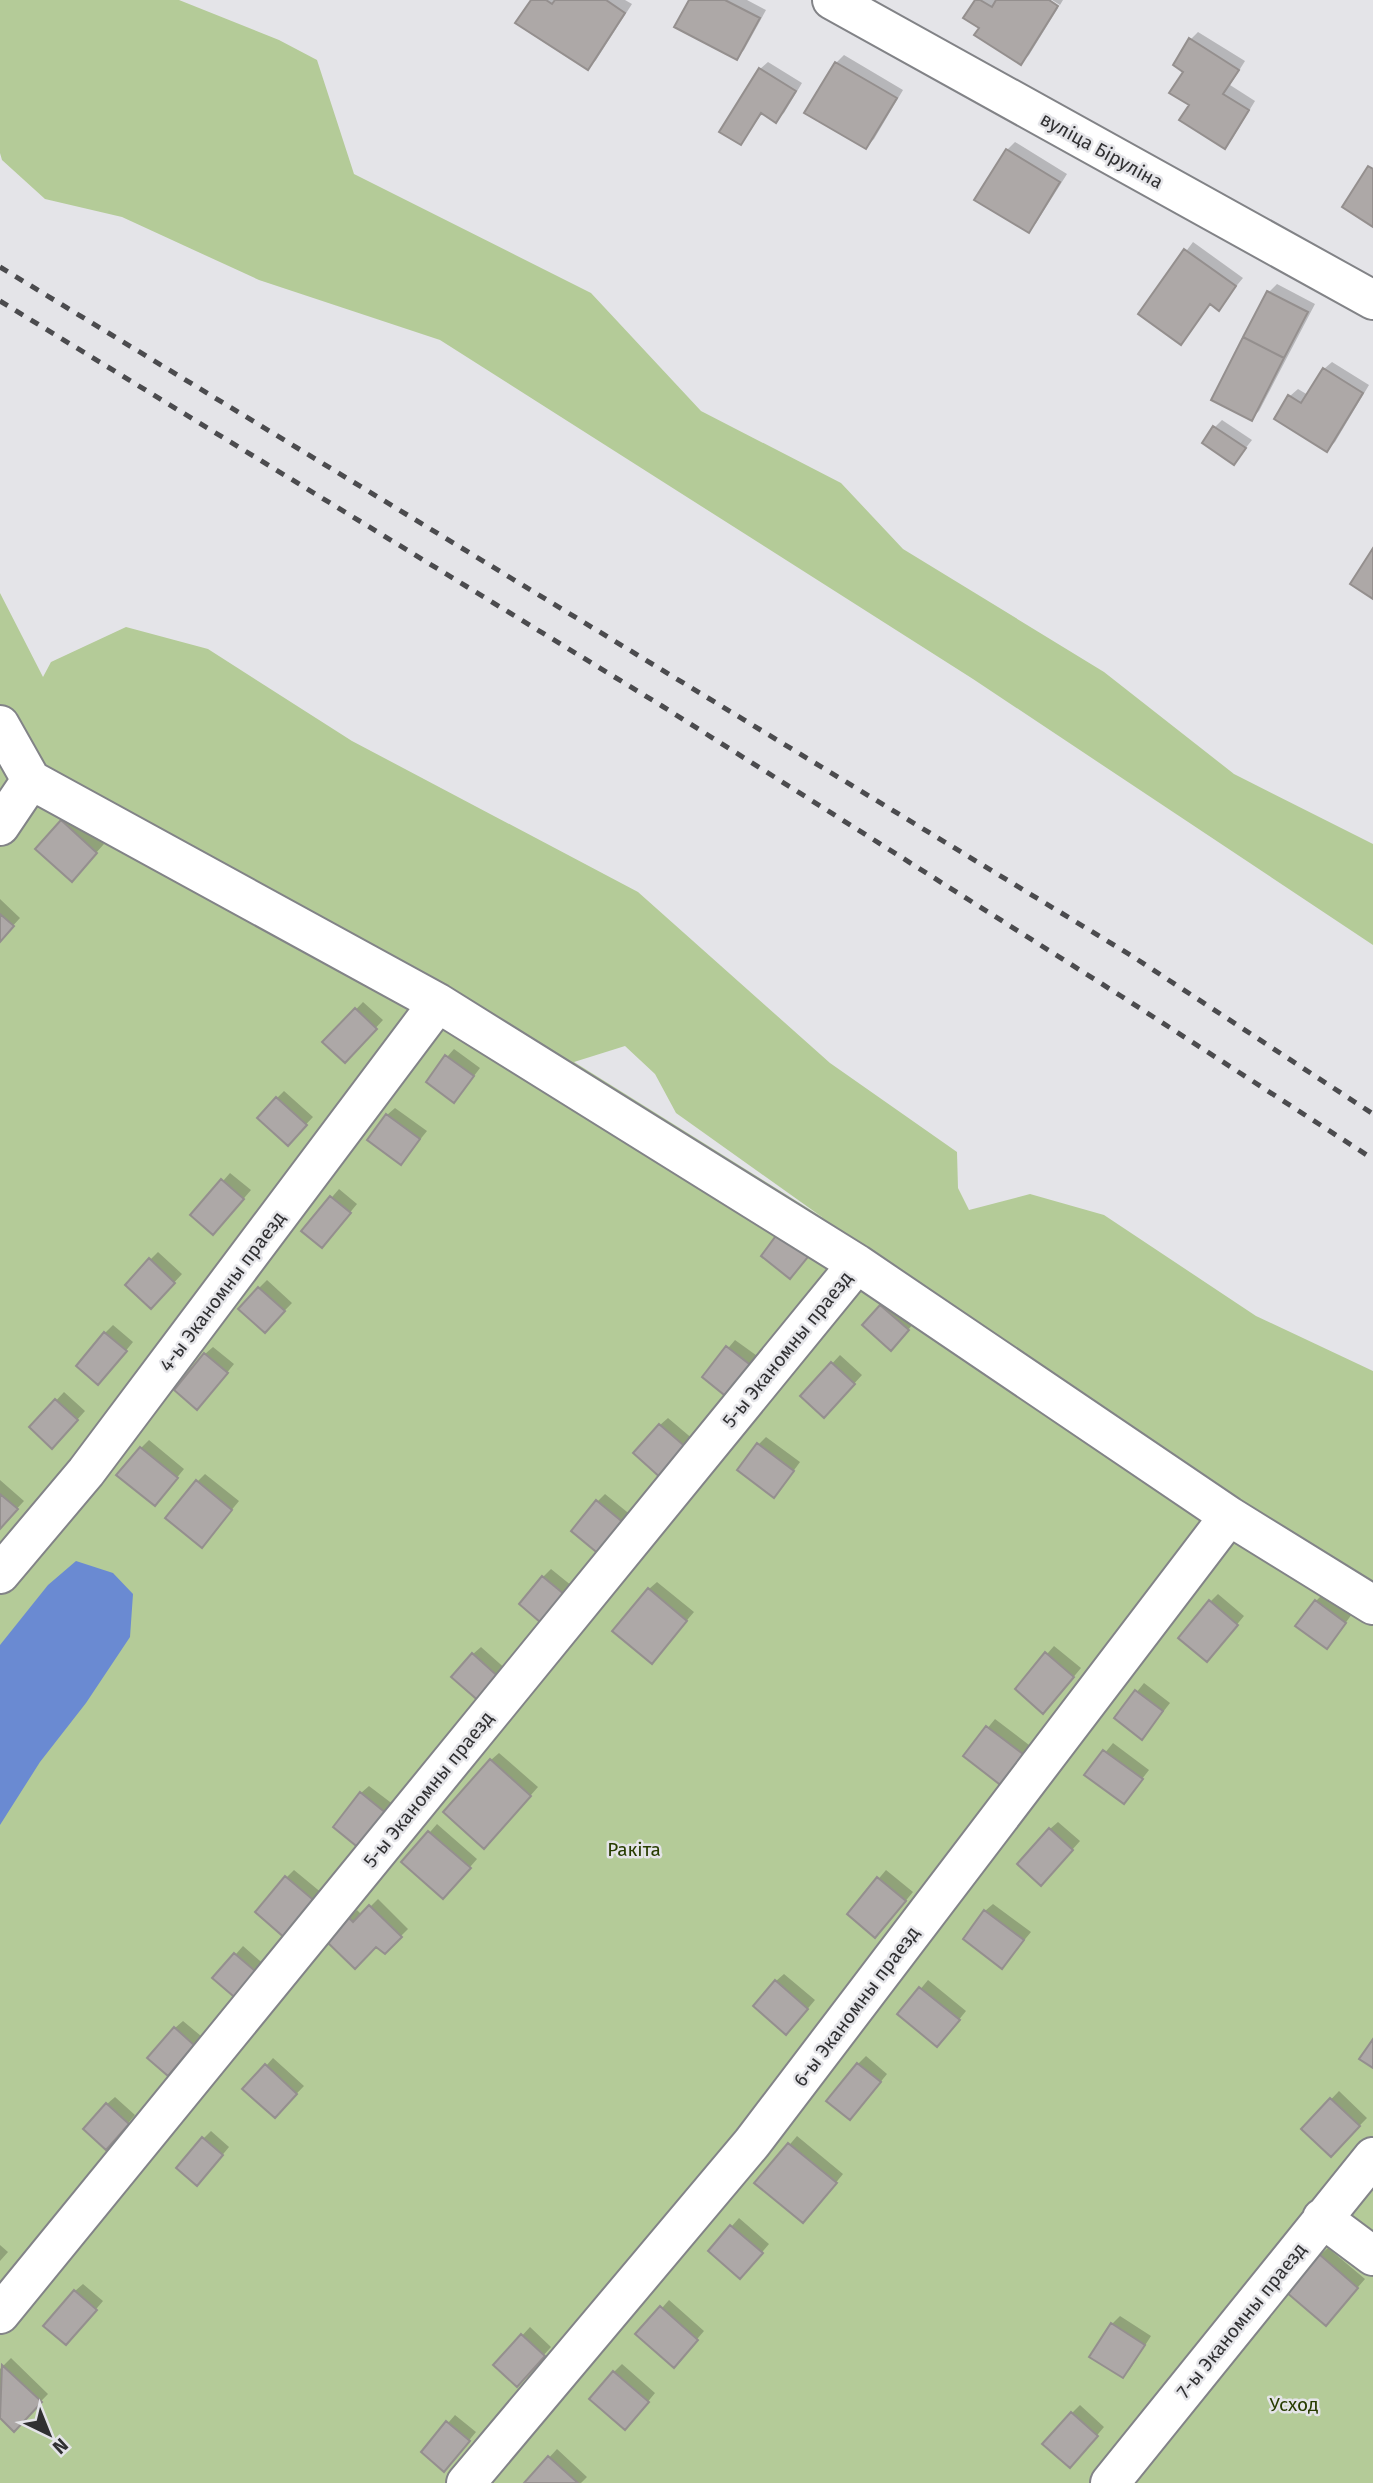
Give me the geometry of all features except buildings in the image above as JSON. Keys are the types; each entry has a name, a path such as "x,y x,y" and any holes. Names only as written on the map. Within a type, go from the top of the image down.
{"street":[{"name":"вуліца Біруліна","path":"832,0 1373,300"},
{"path":"0,725 31,780 438,1003 857,1264 1229,1516 1373,1605"},
{"path":"0,826 31,780"},
{"name":"4-ы Эканомны праезд","path":"0,1574 86,1472 438,1003"},
{"name":"5-ы Эканомны праезд","path":"0,2314 857,1264"},
{"name":"6-ы Эканомны праезд","path":"466,2483 752,2143 1229,1516"},
{"name":"7-ы Эканомны праезд","path":"1110,2483 1373,2157"},
{"path":"1322,2218 1373,2256"}],"green space":[{"path":"0,0 179,0 279,40 317,60 354,174 591,293 701,411 841,483 903,549 1104,672 1234,774 1373,844 1373,945 973,679 440,340 259,280 122,217 45,199 2,160 0,153"},
{"name":"Ракіта","path":"0,593 43,677 51,662 126,627 208,649 352,741 638,892 830,1063 957,1152 958,1188 969,1210 1030,1194 1104,1215 1256,1316 1373,1371 1373,2483 0,2483","holes":["625,1046 655,1074 676,1113 822,1217 574,1062"]}],"water":[{"path":"76,1561 113,1573 133,1594 130,1637 86,1703 40,1762 0,1825 0,1645 48,1585"}],"railway":[{"path":"0,267 1132,956 1373,1114"},
{"path":"0,301 662,706 1373,1159"}],"park label":[{"name":"Усход","path":"1294,2404"}]}
